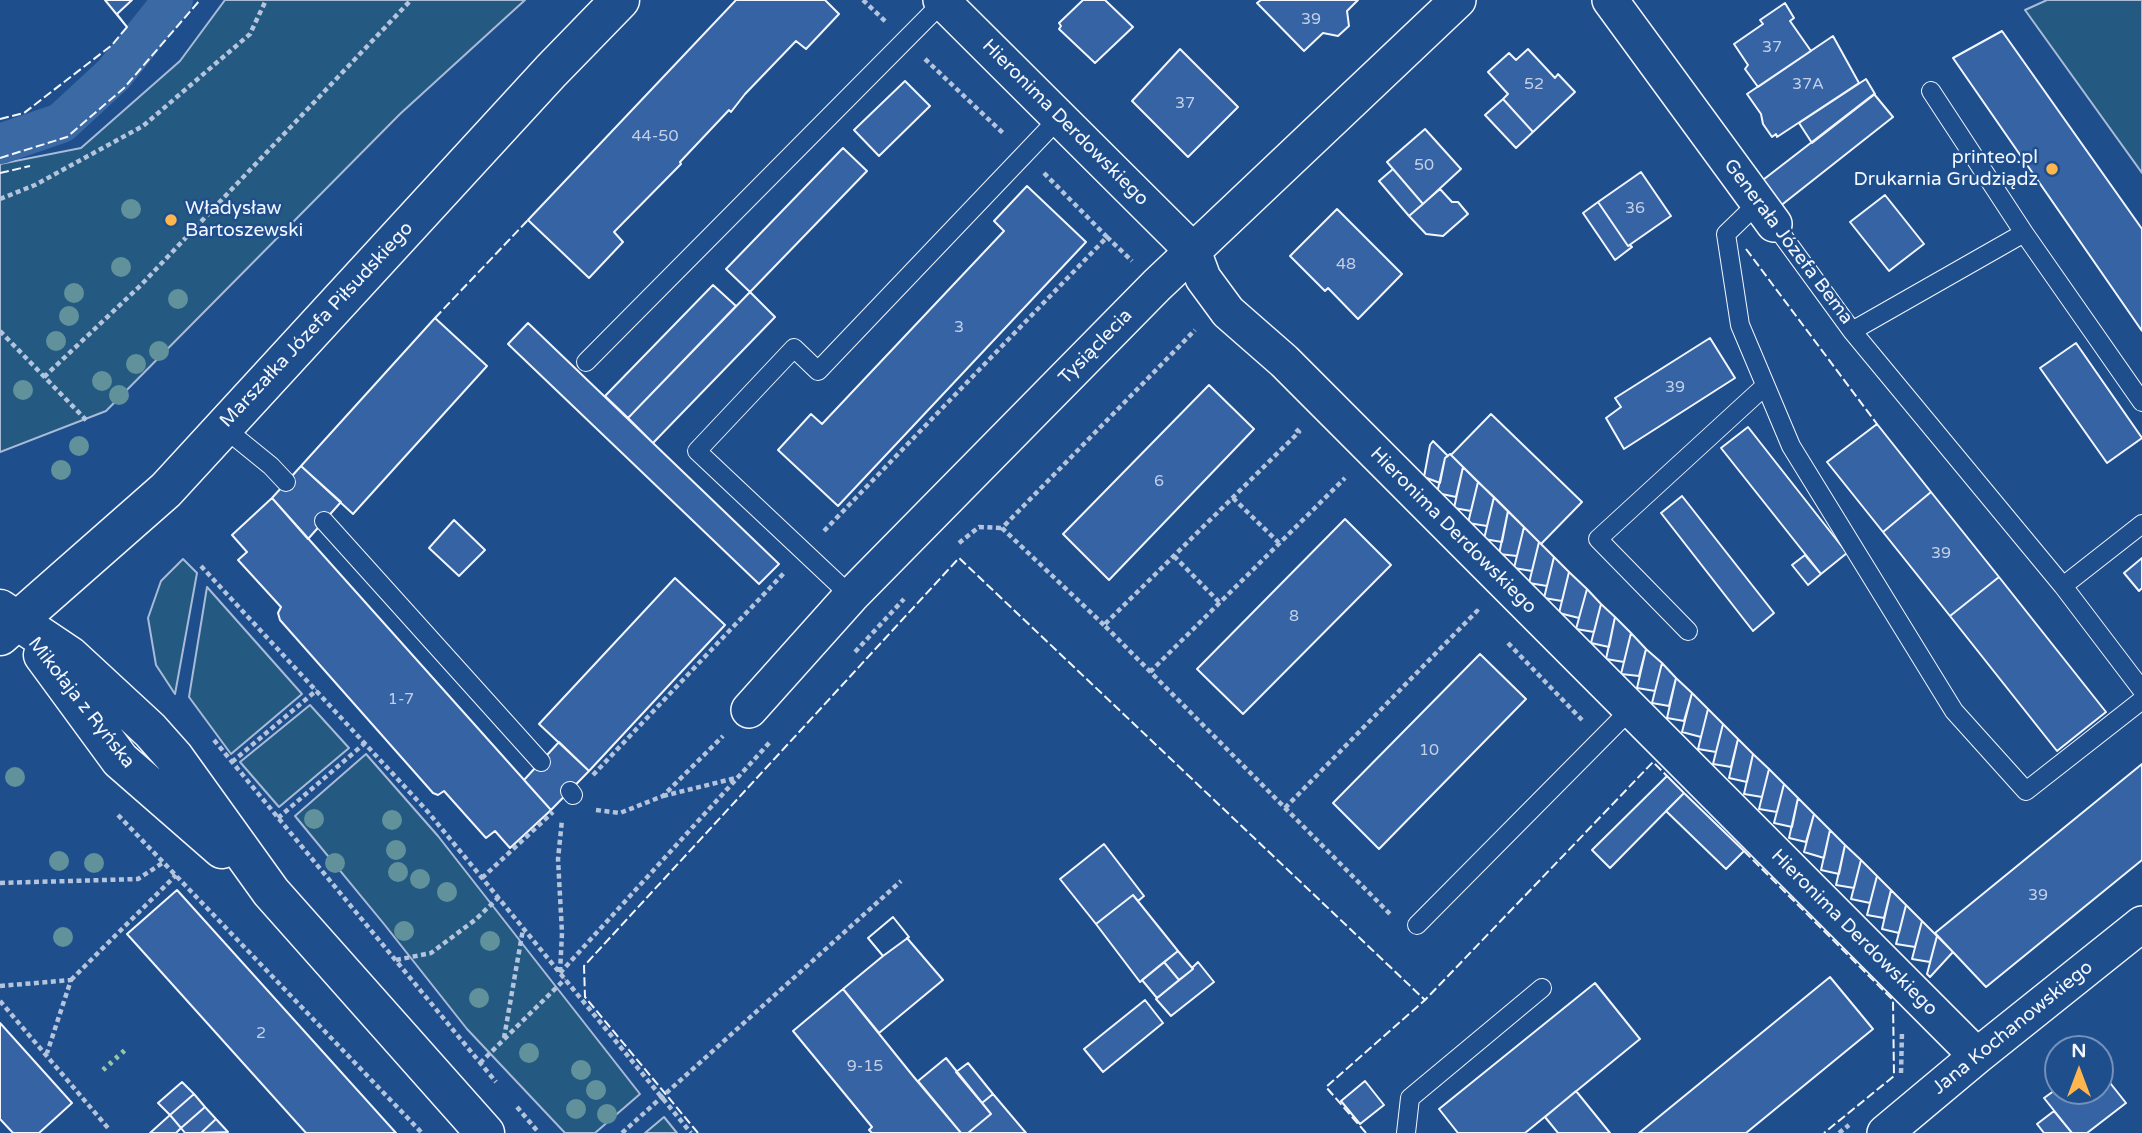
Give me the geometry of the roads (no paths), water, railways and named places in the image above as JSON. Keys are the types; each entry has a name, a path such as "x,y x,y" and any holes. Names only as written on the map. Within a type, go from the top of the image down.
{"main road":[{"name":"Marszałka Józefa Piłsudskiego","path":"4,615 166,490 551,71 620,0"},
{"name":"Mikołaja z Ryńska","path":"4,615 70,656 150,730 174,757 271,892 485,1133"}],"street":[{"name":"Tysiąclecia","path":"749,710 851,596 1157,285 1458,0"},
{"name":"Generała Józefa Bema","path":"1610,0 1766,214"},
{"name":"Hieronima Derdowskiego","path":"942,1 1193,250 1203,278 1228,312 1293,371 1976,1056"},
{"name":"Jana Kochanowskiego","path":"1885,1133 1976,1056 2142,924"}],"lane":[{"path":"586,362 906,41 942,1"},
{"path":"1931,91 2024,233 2142,402"},
{"path":"851,596 697,450 794,348 818,371 1060,117"},
{"path":"1766,214 1726,234 1740,325 1791,446 1954,711 2026,791 2142,700"},
{"name":"Generała Józefa Bema","path":"1766,214 1852,331 2024,233"},
{"path":"1852,331 2063,586 2142,690"},
{"path":"1688,631 1598,539 1765,386"},
{"path":"223,427 271,466 286,482"},
{"path":"324,521 541,762"},
{"path":"2063,586 2142,524"},
{"path":"1417,925 1631,709"},
{"path":"1406,1133 1410,1098 1542,988"}],"waterway":[{"path":"0,144 61,123 114,74 173,0"}],"place":[{"name":"printeo.pl Drukarnia Grudziądz","path":"2052,169"},
{"name":"Władysław Bartoszewski","path":"171,220"}]}
